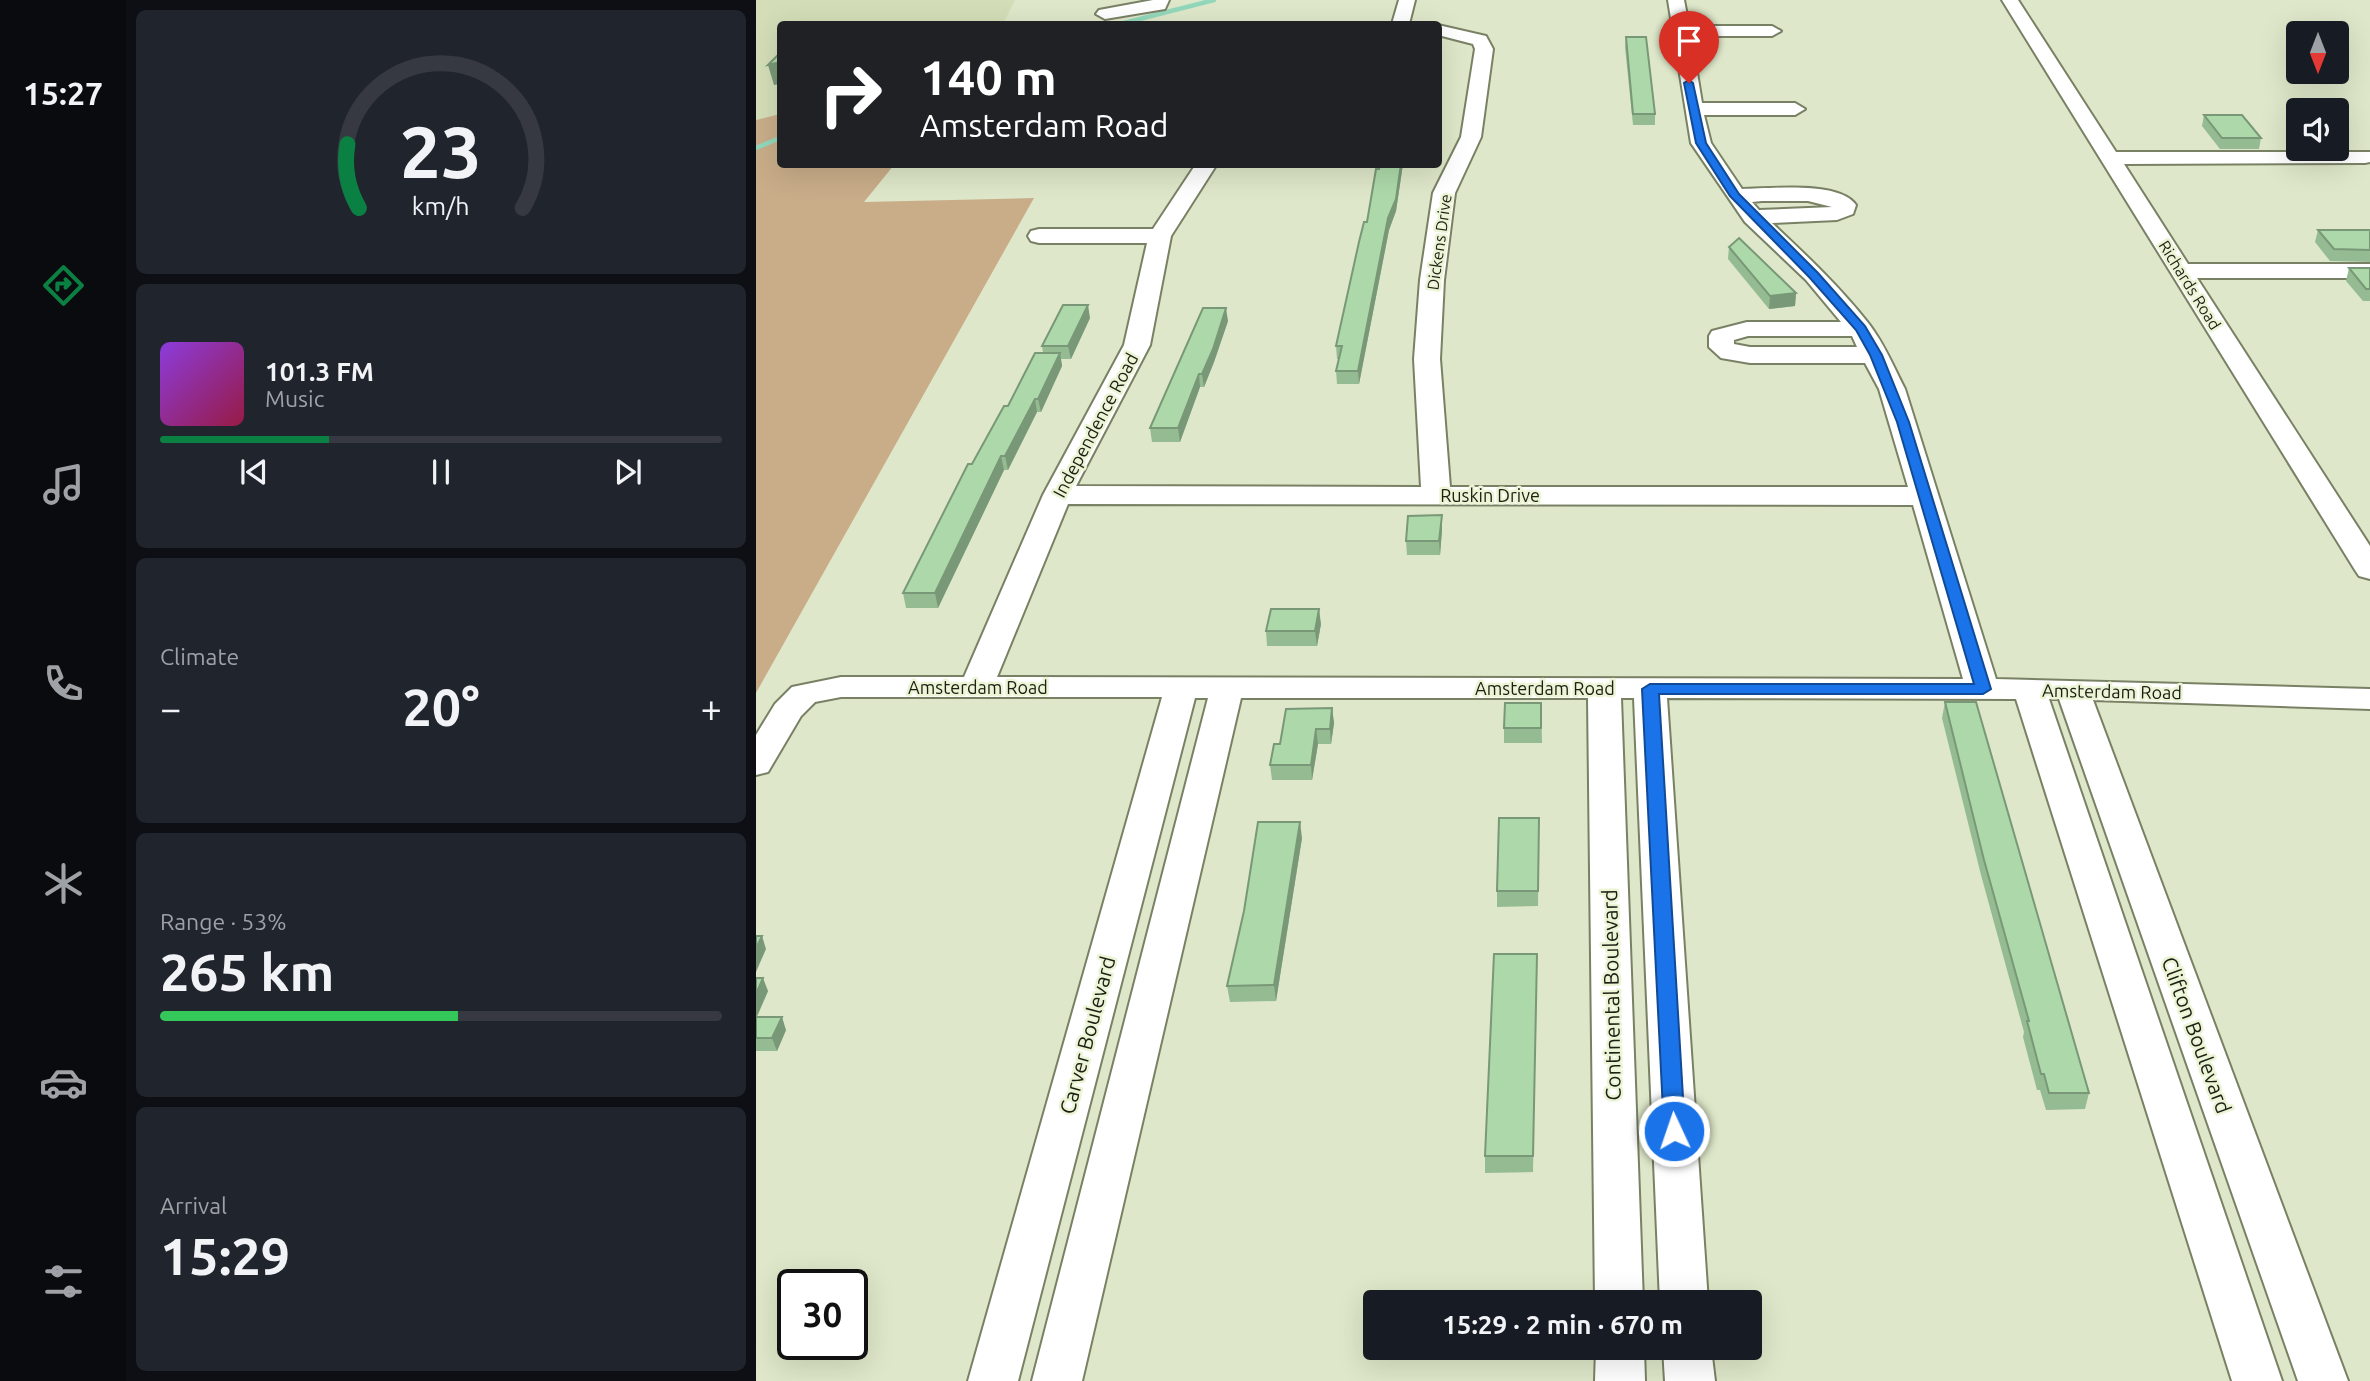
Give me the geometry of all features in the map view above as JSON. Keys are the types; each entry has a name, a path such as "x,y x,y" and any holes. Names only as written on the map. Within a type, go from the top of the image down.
{"street":[{"path":"1105,14 1147,9 1159,5 1161,0"},
{"path":"1402,21 1407,0"},
{"path":"1676,0 1692,109 1701,143 1736,196 1814,275 1860,329 1892,389 1983,689"},
{"name":"Richards Road","path":"2010,0 2370,570"},
{"name":"Dickens Drive","path":"1436,495 1427,359 1432,280 1444,193 1471,137 1484,49 1480,40 1466,34 1442,31"},
{"path":"1681,31 1772,31"},
{"path":"1692,109 1795,109"},
{"path":"2110,158 2365,158"},
{"name":"Independence Road","path":"977,686 1057,495 1137,345 1160,236 1204,168"},
{"path":"1736,196 1822,196 1837,199 1845,205 1845,209 1837,213 1754,217"},
{"path":"1039,236 1160,236"},
{"path":"2181,271 2370,271"},
{"path":"1860,329 1747,328 1721,336 1722,347 1730,353 1876,355"},
{"name":"Ruskin Drive","path":"1057,495 1924,496"},
{"name":"Amsterdam Road","path":"756,764 787,711 804,694 841,687 2072,689 2370,699"},
{"name":"Carver Boulevard","path":"993,1381 1181,688"},
{"path":"1057,1381 1227,688"},
{"name":"Continental Boulevard","path":"1604,688 1619,1290"},
{"path":"1650,689 1683,1290"},
{"path":"2029,689 2256,1381"},
{"name":"Clifton Boulevard","path":"2072,689 2323,1381"},
{"path":"1620,1360 1620,1381"},
{"path":"1688,1360 1690,1381"}],"shaded area":[{"path":"756,0 1015,0 1004,21 777,21 777,115 756,120"},
{"path":"777,115 777,168 892,168 864,202 1034,198 756,693 756,120"}],"building":[{"path":"1626,37 1646,37 1655,114 1633,114"},
{"path":"2204,115 2242,115 2261,138 2222,138"},
{"path":"1400,168 1396,199 1388,218 1358,371 1336,371 1342,346 1336,346 1364,222 1367,222 1376,169"},
{"path":"2318,230 2370,230 2370,250 2334,249"},
{"path":"1739,238 1796,293 1770,296 1729,247"},
{"path":"2349,268 2370,268 2370,289 2366,289"},
{"path":"1063,305 1088,305 1068,346 1042,346"},
{"path":"1203,308 1226,308 1202,374 1199,374 1178,428 1150,428"},
{"path":"1035,353 1060,353 1038,399 1035,399 1005,456 1001,456 935,593 903,593 968,464 972,464 1004,406 1008,406"},
{"path":"1442,515 1439,541 1406,541 1408,516"},
{"path":"1271,609 1319,609 1315,631 1266,631"},
{"path":"1945,702 1976,702 2089,1093 2049,1093 2044,1074 2041,1074"},
{"path":"1505,703 1541,703 1541,728 1504,728"},
{"path":"1332,708 1330,729 1316,729 1311,765 1270,765 1274,744 1280,744 1286,709"},
{"path":"1499,818 1539,818 1538,891 1497,891"},
{"path":"1258,822 1300,822 1274,985 1227,986 1244,911"},
{"path":"756,936 762,936 756,948"},
{"path":"1494,954 1537,954 1533,1156 1485,1156"},
{"path":"756,978 763,978 756,994"},
{"path":"756,1017 782,1017 772,1038 756,1038"}],"waterway":[{"path":"1132,21 1214,0"},
{"path":"756,148 777,139"}],"route":[{"path":"1674,1131 1650,689 1983,689 1903,422 1892,389 1876,355 1860,329 1814,275 1736,196 1701,143 1692,109 1689,83"}]}
